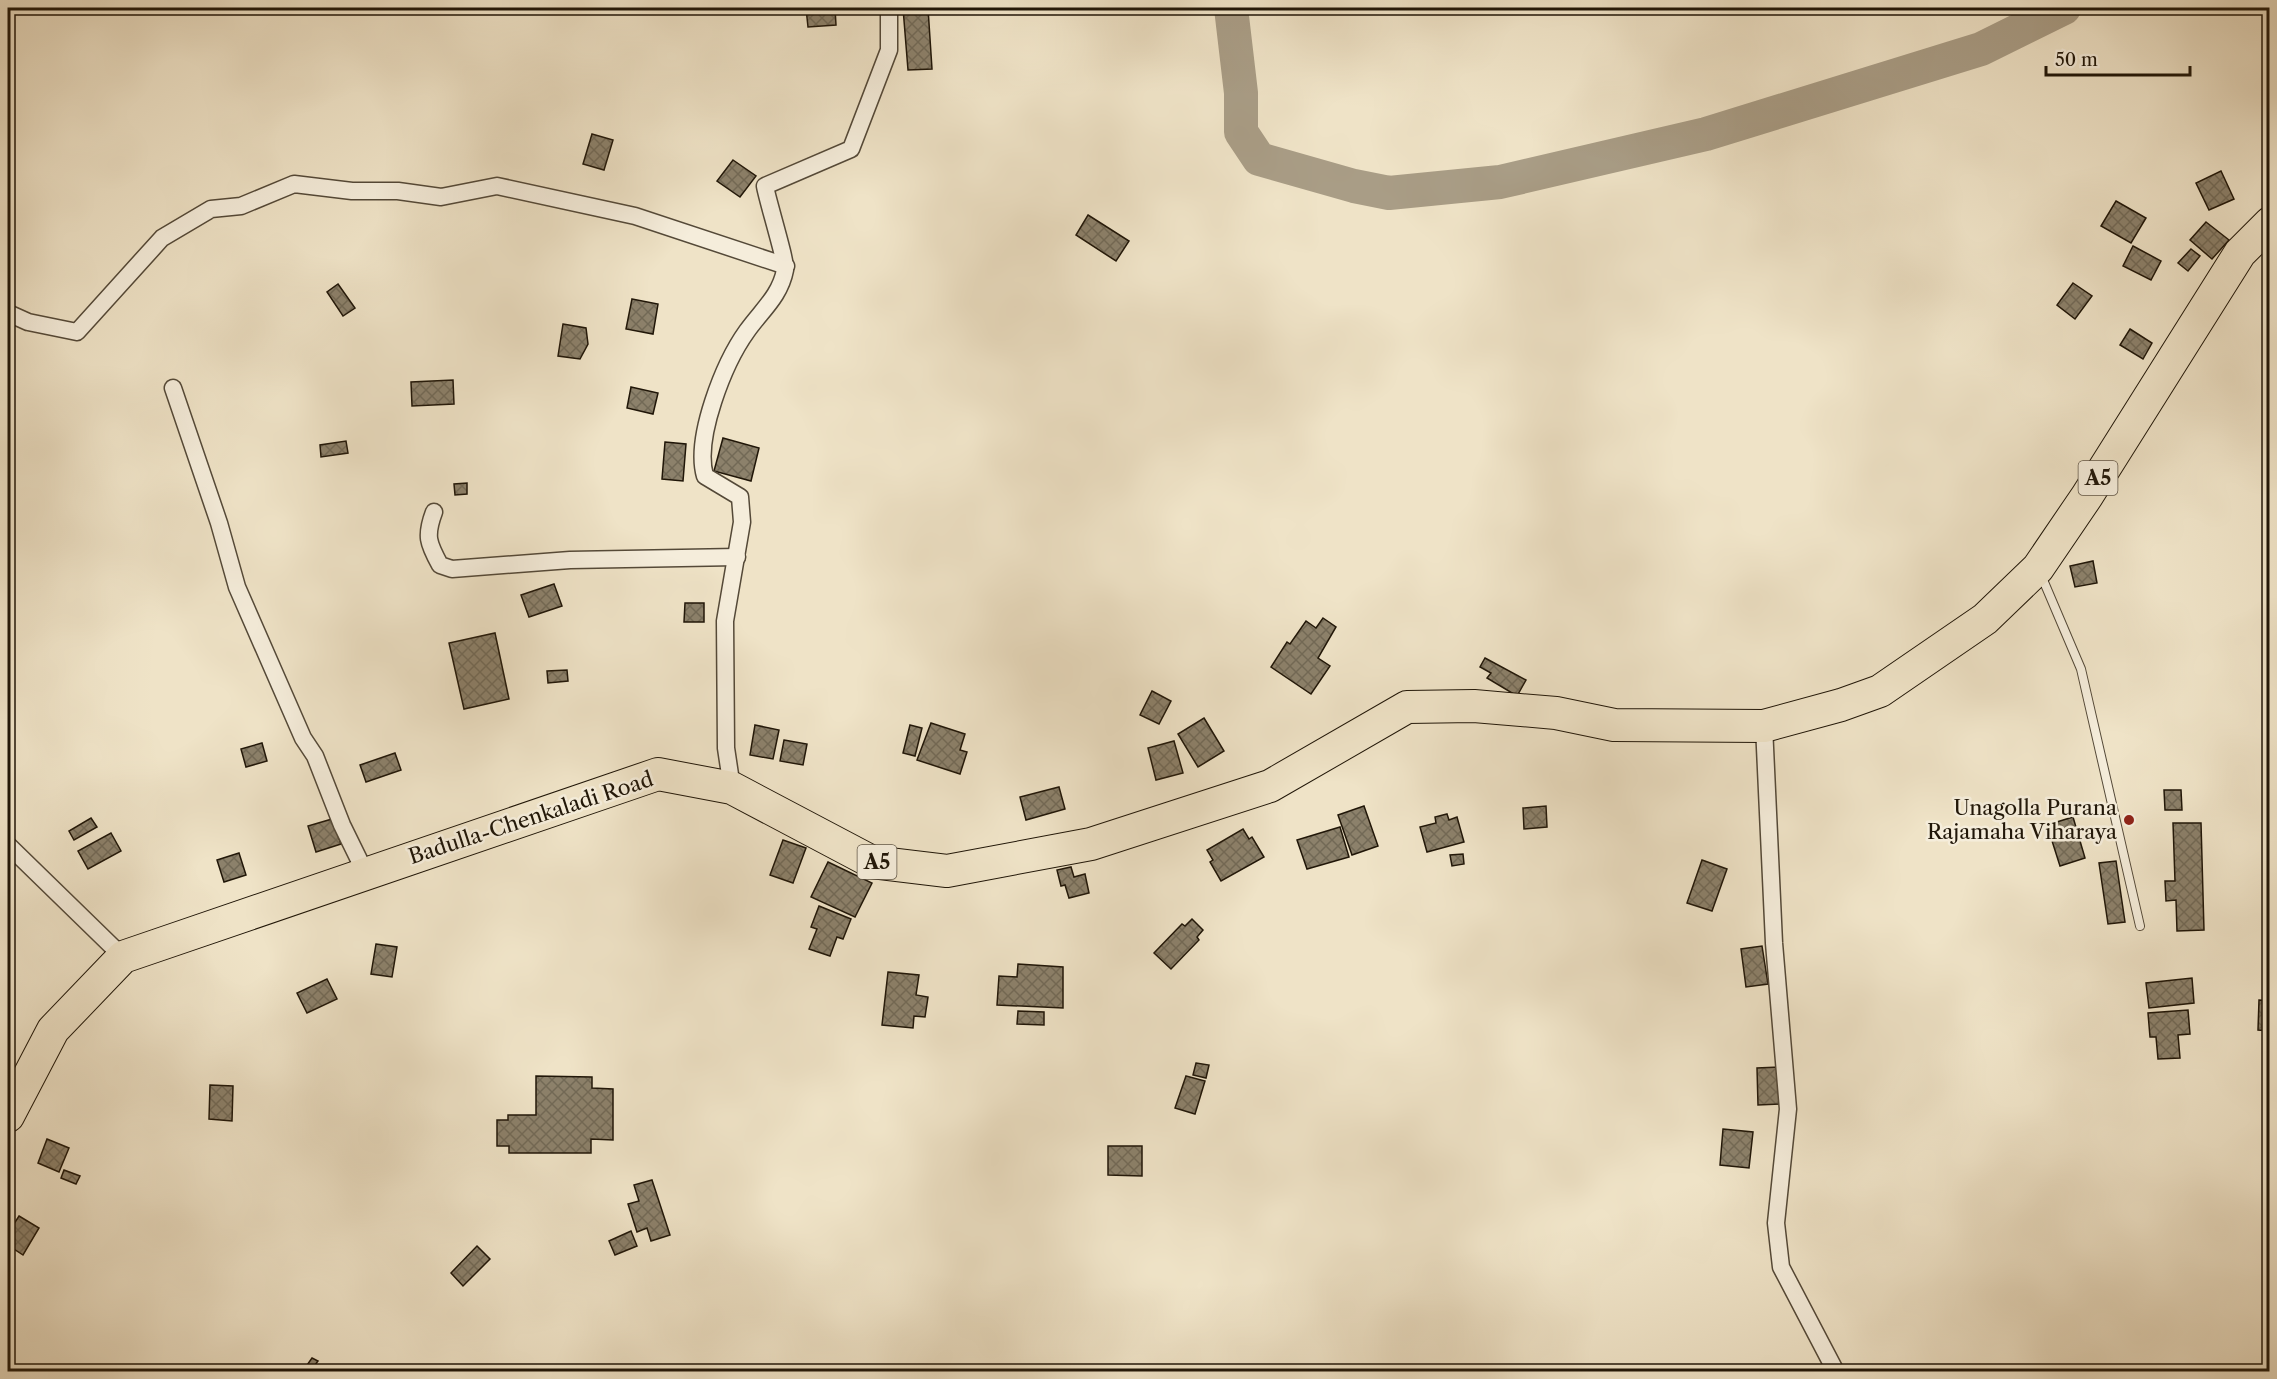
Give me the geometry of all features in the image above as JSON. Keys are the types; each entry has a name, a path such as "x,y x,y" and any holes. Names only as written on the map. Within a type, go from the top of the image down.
{"highway":[{"name":"Badulla-Chenkaladi Road","path":"8,1116 53,1030 123,957 658,774 732,788 872,862 947,871 1091,843 1270,786 1407,707 1474,706 1556,713 1614,724 1764,726 1841,705 1880,691 1985,619 2038,568 2087,496 2240,253 2270,223"}],"street":[{"path":"732,788 726,748 725,621 742,522 740,497 705,476 701,461 716,396 729,361 747,331 776,294 786,266 772,222 765,186 852,149 889,50 889,8"},
{"path":"8,313 28,322 77,332 162,238 211,209 241,206 294,184 352,191 398,191 441,197 497,186 635,216 786,266"},
{"path":"173,388 219,523 237,587 303,738 315,756 342,825 366,874"},
{"path":"434,512 427,531 433,553 440,566 452,569 570,560 736,557"},
{"path":"1764,726 1774,943 1788,1108 1776,1222 1781,1267 1836,1371"},
{"path":"8,845 123,957"}],"lane":[{"path":"2038,568 2081,669 2140,926"}],"building":[{"path":"806,8 835,8 836,25 808,27"},
{"path":"903,8 928,8 932,69 908,70"},
{"path":"592,134 613,140 604,170 583,164"},
{"path":"733,160 756,176 740,197 717,181"},
{"path":"2221,171 2234,199 2209,210 2196,183"},
{"path":"2116,201 2146,218 2131,243 2101,226"},
{"path":"1088,215 1129,241 1116,261 1076,235"},
{"path":"2206,222 2229,240 2212,259 2190,240"},
{"path":"2133,246 2161,261 2151,280 2123,266"},
{"path":"2191,249 2200,256 2188,271 2178,263"},
{"path":"2073,283 2092,296 2075,319 2057,305"},
{"path":"338,284 355,308 343,316 327,292"},
{"path":"632,299 658,304 653,334 626,329"},
{"path":"563,324 586,328 588,344 580,359 558,356"},
{"path":"2130,329 2152,343 2143,359 2120,345"},
{"path":"453,380 454,404 412,406 411,382"},
{"path":"631,387 658,393 653,414 627,408"},
{"path":"723,438 759,448 751,481 714,471"},
{"path":"346,441 348,453 321,457 320,445"},
{"path":"665,442 686,444 683,481 662,479"},
{"path":"467,483 467,494 455,495 454,484"},
{"path":"2093,561 2097,583 2075,587 2070,566"},
{"path":"554,584 562,606 529,617 521,595"},
{"path":"685,603 704,603 704,622 684,622"},
{"path":"1323,618 1336,627 1318,658 1330,666 1311,694 1271,667 1287,642 1290,644 1306,621 1316,628"},
{"path":"495,633 509,699 464,709 449,643"},
{"path":"1485,658 1526,680 1517,696 1487,678 1491,673 1480,667"},
{"path":"567,670 568,681 548,683 547,671"},
{"path":"1152,691 1171,701 1159,724 1140,715"},
{"path":"1204,718 1224,751 1198,767 1178,734"},
{"path":"931,723 965,734 960,750 967,752 960,774 917,760"},
{"path":"755,725 779,730 773,759 750,755"},
{"path":"910,725 922,728 915,756 903,753"},
{"path":"784,740 807,744 803,765 780,761"},
{"path":"1174,741 1183,773 1156,780 1148,748"},
{"path":"262,743 267,761 246,767 241,749"},
{"path":"395,753 401,770 366,782 360,765"},
{"path":"1059,787 1065,809 1026,820 1020,797"},
{"path":"2164,790 2181,790 2182,810 2165,810"},
{"path":"1364,806 1378,846 1352,855 1338,815"},
{"path":"1546,806 1547,827 1524,829 1523,808"},
{"path":"1447,814 1449,820 1457,817 1464,842 1427,852 1420,827 1436,823 1435,817"},
{"path":"2073,817 2085,858 2060,866 2047,825"},
{"path":"91,818 97,827 74,840 69,831"},
{"path":"332,819 341,844 316,852 308,826"},
{"path":"2173,823 2201,823 2204,930 2177,931 2176,900 2166,901 2165,881 2175,881"},
{"path":"1340,827 1349,857 1307,869 1297,840"},
{"path":"1243,829 1249,839 1252,837 1264,857 1221,881 1210,862 1213,860 1207,850"},
{"path":"111,833 121,851 88,869 78,851"},
{"path":"783,840 806,848 793,883 770,875"},
{"path":"239,853 246,875 224,882 217,860"},
{"path":"1463,854 1464,864 1452,866 1450,855"},
{"path":"1702,860 1727,869 1712,911 1687,903"},
{"path":"2116,861 2125,922 2108,924 2099,863"},
{"path":"828,862 872,883 855,917 811,897"},
{"path":"1071,867 1074,877 1085,874 1089,893 1069,898 1065,885 1061,886 1057,870"},
{"path":"819,906 851,919 843,939 837,937 830,956 809,949 817,929 811,927"},
{"path":"1192,919 1203,930 1197,937 1199,940 1171,969 1154,953 1182,924 1185,926"},
{"path":"376,944 397,947 392,977 371,974"},
{"path":"1762,946 1768,984 1746,987 1741,949"},
{"path":"1018,964 1063,967 1063,1008 997,1005 999,976 1017,977"},
{"path":"888,972 919,975 916,995 928,997 925,1017 914,1016 913,1028 882,1025"},
{"path":"2192,978 2194,1003 2149,1008 2146,983"},
{"path":"327,979 337,999 307,1013 297,993"},
{"path":"2259,1000 2270,1001 2270,1031 2258,1030"},
{"path":"2188,1010 2190,1034 2178,1035 2180,1058 2158,1059 2156,1037 2150,1037 2148,1013"},
{"path":"1018,1011 1044,1012 1044,1025 1017,1024"},
{"path":"1196,1063 1209,1065 1206,1078 1193,1075"},
{"path":"1780,1067 1781,1104 1758,1105 1757,1068"},
{"path":"536,1076 592,1077 592,1088 613,1089 613,1140 591,1139 591,1153 509,1153 509,1146 497,1146 497,1120 508,1120 508,1115 536,1115"},
{"path":"1186,1076 1205,1081 1195,1114 1175,1108"},
{"path":"210,1085 233,1086 232,1121 209,1119"},
{"path":"1723,1129 1753,1132 1749,1168 1720,1165"},
{"path":"47,1139 69,1148 59,1172 38,1163"},
{"path":"1108,1146 1142,1146 1142,1176 1108,1175"},
{"path":"64,1170 80,1176 76,1184 61,1178"},
{"path":"652,1180 670,1235 651,1241 647,1228 637,1232 628,1204 639,1201 634,1185"},
{"path":"19,1216 39,1228 23,1255 8,1245 8,1233"},
{"path":"631,1231 637,1246 615,1255 609,1241"},
{"path":"477,1246 490,1259 463,1286 451,1273"},
{"path":"312,1358 318,1361 312,1369 307,1365"}],"waterway":[{"path":"1231,8 1241,93 1241,132 1259,159 1354,186 1389,193 1500,182 1706,134 1981,49 2064,8"}],"place":[{"name":"Unagolla Purana Rajamaha Viharaya","path":"2129,820"}]}
